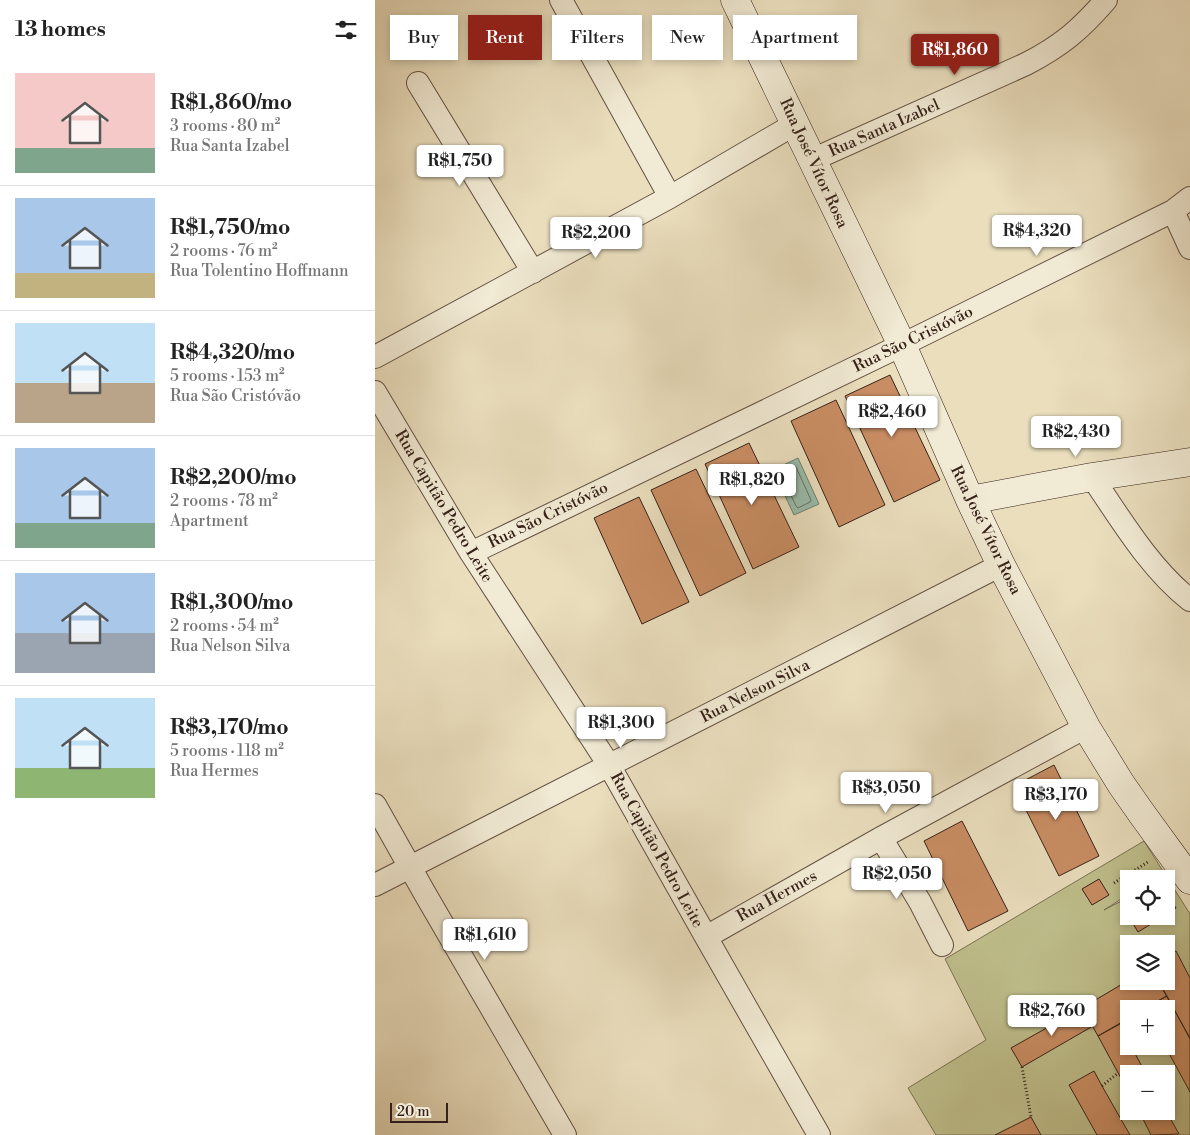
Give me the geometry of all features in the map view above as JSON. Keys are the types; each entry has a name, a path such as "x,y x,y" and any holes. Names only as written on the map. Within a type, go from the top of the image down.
{"main road":[{"name":"Rua José Vítor Rosa","path":"735,0 902,346 1001,565 1086,727 1141,814 1190,880"},
{"path":"970,500 1092,477 1190,462"}],"street":[{"path":"561,0 671,197"},
{"name":"Rua Santa Izabel","path":"811,160 1042,56 1069,38 1106,0"},
{"path":"418,83 533,272"},
{"path":"375,356 671,197 795,124"},
{"path":"1182,204 1190,248"},
{"name":"Rua São Cristóvão","path":"471,552 902,346 1182,204"},
{"name":"Rua Capitão Pedro Leite","path":"375,392 385,423 609,765 819,1135"},
{"path":"1092,477 1165,578 1190,600"},
{"name":"Rua Nelson Silva","path":"375,885 1001,565"},
{"name":"Rua Hermes","path":"705,937 881,838 1086,727"},
{"path":"375,805 565,1135"},
{"path":"881,838 920,902 942,946"}],"path":[{"path":"1114,883 1168,849"},
{"path":"1021,1067 1031,1117"},
{"path":"1102,1086 1118,1073"}],"shaded area":[{"path":"1144,841 1162,870 1120,870 1120,900 1104,910 1120,902 1120,925 1175,925 1175,890 1190,914 1190,1135 936,1135 908,1088 986,1040 945,959"}],"water":[{"path":"798,458 819,504 794,515 773,470"}],"building":[{"path":"890,375 940,480 894,502 845,396"},
{"path":"836,400 885,505 839,527 791,421"},
{"path":"749,443 799,547 753,569 705,464"},
{"path":"696,469 746,573 700,596 651,490"},
{"path":"639,497 689,602 642,624 594,518"},
{"path":"1054,765 1099,856 1059,876 1014,786"},
{"path":"962,821 1008,911 968,931 924,841"},
{"path":"1099,879 1109,895 1092,905 1082,889"},
{"path":"1134,925 1149,925 1138,932"},
{"path":"1175,952 1190,978 1190,1038 1175,1011 1175,1000 1169,1000 1163,990 1175,990"},
{"path":"1120,985 1120,990 1163,990 1167,996 1160,1000 1120,1000 1120,1023 1098,1036 1082,1008"},
{"path":"1167,996 1169,1000 1160,1000"},
{"path":"1082,1008 1093,1026 1022,1067 1011,1048"},
{"path":"1175,1011 1190,1039 1190,1092 1170,1055 1175,1055"},
{"path":"1120,1024 1120,1055 1136,1055 1141,1065 1120,1065 1120,1076 1098,1036"},
{"path":"1094,1071 1130,1135 1097,1135 1069,1085"},
{"path":"1031,1117 1041,1135 995,1135"},
{"path":"1144,1120 1171,1120 1179,1134 1151,1135"}]}
